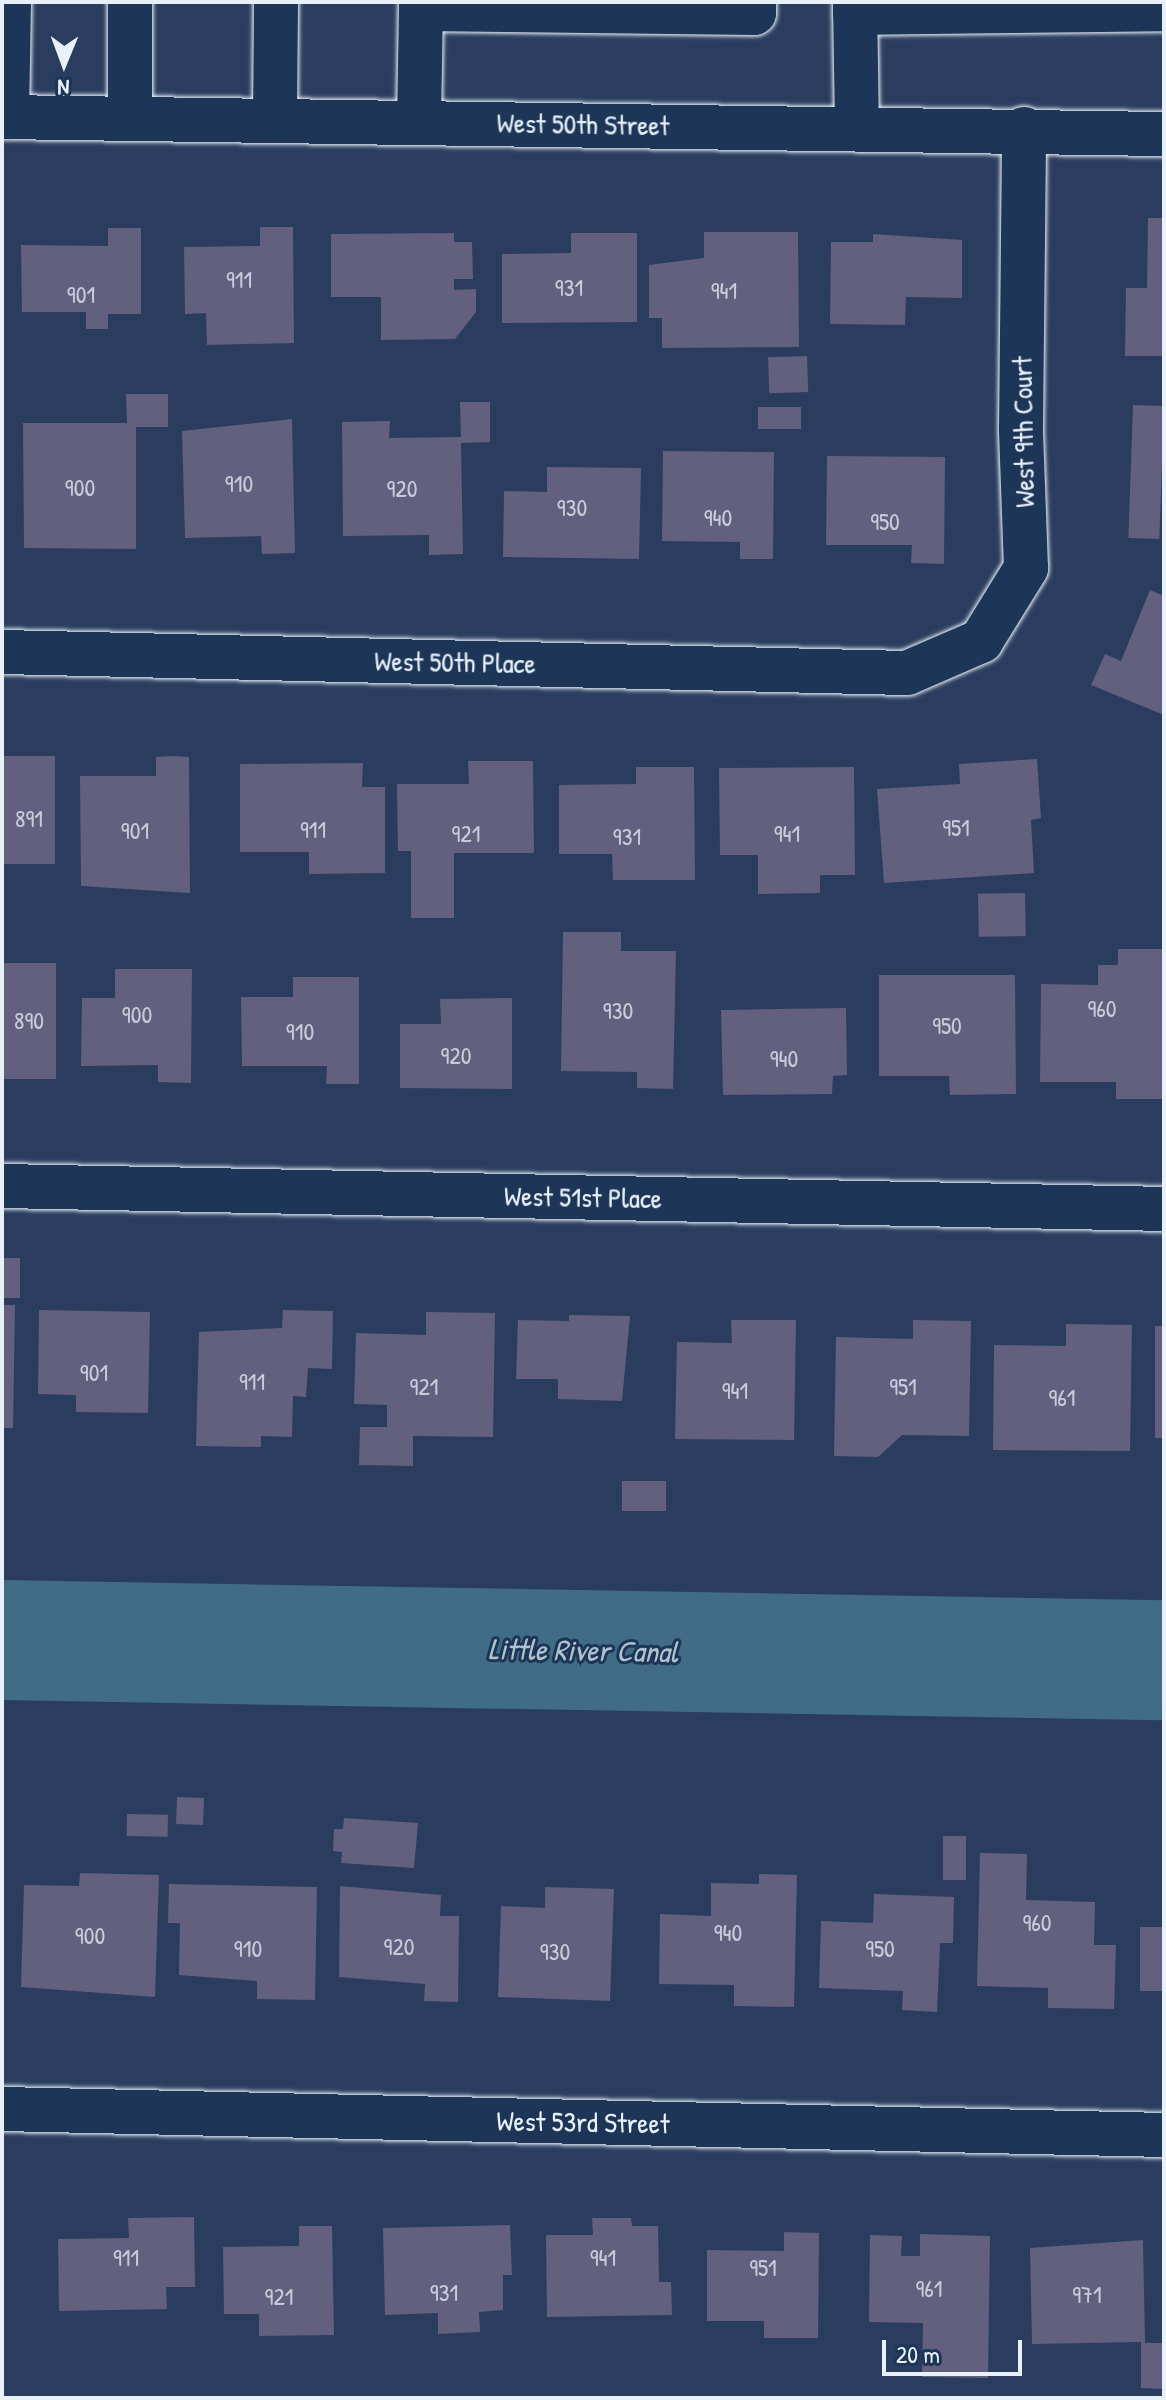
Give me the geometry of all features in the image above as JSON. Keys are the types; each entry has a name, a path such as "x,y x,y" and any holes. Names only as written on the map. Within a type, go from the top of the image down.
{"street":[{"path":"4,117 9,2"},
{"path":"130,2 130,118"},
{"path":"275,120 276,2"},
{"path":"419,122 421,6 754,13 754,2"},
{"path":"857,127 855,7 1164,9"},
{"name":"West 50th Street","path":"4,117 1024,129 1164,134"},
{"name":"West 9th Court","path":"907,673 981,641 1026,568 1021,429 1024,129"},
{"name":"West 50th Place","path":"2,652 907,673"},
{"name":"West 51st Place","path":"2,1186 1164,1209"},
{"name":"West 53rd Street","path":"2,2109 1164,2135"}],"water":[{"name":"Little River Canal","path":"2,1580 1164,1600 1162,1720 2,1700"}],"building":[{"path":"1148,218 1164,218 1164,356 1125,356 1126,288 1147,288"},
{"path":"260,227 293,227 294,343 207,345 206,313 185,314 184,247 260,246"},
{"path":"108,228 141,228 141,314 108,314 108,329 86,329 86,312 22,312 21,245 108,246"},
{"path":"704,232 798,232 799,347 662,348 662,318 649,318 649,265 704,258"},
{"path":"454,233 454,242 472,242 473,279 454,279 454,290 476,289 476,312 455,339 381,340 381,297 331,297 331,234"},
{"path":"571,233 637,233 637,322 502,323 502,254 571,253"},
{"path":"873,234 962,240 962,298 906,297 905,325 830,324 831,242 873,242"},
{"path":"807,356 808,392 769,393 768,357"},
{"path":"126,394 168,394 168,427 136,427 136,549 24,548 23,423 127,423"},
{"path":"460,402 490,402 490,442 461,443 463,554 429,555 429,535 343,536 342,422 390,421 389,438 461,437"},
{"path":"1133,405 1164,406 1159,539 1128,538"},
{"path":"758,407 801,407 801,429 758,429"},
{"path":"292,419 295,553 262,554 261,536 185,538 182,431"},
{"path":"663,451 774,452 773,559 740,559 740,542 662,541"},
{"path":"827,456 945,457 944,564 911,563 912,545 826,545"},
{"path":"547,467 641,468 639,559 503,557 504,491 547,492"},
{"path":"1150,590 1164,596 1164,715 1091,685 1105,654 1121,661"},
{"path":"4,756 55,756 55,864 4,864"},
{"path":"156,757 189,757 190,893 81,886 80,776 156,776"},
{"path":"1037,759 1041,818 1031,820 1034,873 884,883 877,789 960,784 959,764"},
{"path":"468,761 533,761 534,853 454,853 454,918 411,918 411,851 398,851 397,784 469,784"},
{"path":"363,763 362,787 385,787 385,873 309,874 309,852 240,852 240,764"},
{"path":"636,767 694,767 695,880 613,880 612,854 559,854 559,785 636,784"},
{"path":"854,767 855,875 820,875 820,893 758,894 758,855 720,855 719,768"},
{"path":"1025,893 1026,936 979,937 978,894"},
{"path":"563,932 621,932 621,951 676,951 673,1089 637,1088 637,1072 561,1071"},
{"path":"1118,949 1164,949 1164,1099 1116,1099 1116,1082 1040,1082 1041,984 1098,985 1098,965 1118,965"},
{"path":"2,963 56,963 56,1079 2,1079"},
{"path":"115,969 192,969 191,1083 158,1082 158,1065 81,1066 82,998 115,998"},
{"path":"879,975 1015,975 1016,1094 950,1095 949,1076 879,1076"},
{"path":"293,977 359,977 359,1084 326,1084 327,1066 242,1066 241,997 293,997"},
{"path":"512,998 512,1089 400,1088 400,1024 441,1024 440,999"},
{"path":"846,1008 847,1075 833,1076 832,1094 723,1095 721,1010"},
{"path":"2,1258 20,1258 20,1298 2,1298"},
{"path":"2,1305 15,1305 13,1428 2,1428"},
{"path":"39,1310 150,1312 148,1413 76,1412 76,1395 38,1394"},
{"path":"283,1310 333,1311 332,1369 308,1368 306,1397 293,1396 292,1437 261,1436 261,1447 196,1446 199,1332 282,1328"},
{"path":"426,1312 495,1313 493,1437 413,1436 413,1466 359,1465 360,1427 387,1427 387,1405 354,1404 356,1333 426,1335"},
{"path":"569,1315 630,1316 622,1401 558,1399 558,1379 516,1379 518,1320 569,1321"},
{"path":"731,1320 796,1320 794,1440 675,1439 677,1342 732,1343"},
{"path":"913,1320 971,1321 969,1436 902,1435 878,1457 834,1456 836,1337 913,1339"},
{"path":"1066,1324 1132,1325 1130,1451 993,1450 994,1345 1066,1346"},
{"path":"1155,1326 1164,1326 1164,1438 1155,1438"},
{"path":"622,1481 666,1481 666,1511 622,1511"},
{"path":"177,1797 204,1798 203,1825 176,1824"},
{"path":"127,1814 168,1815 168,1837 127,1836"},
{"path":"344,1818 418,1823 414,1868 341,1863 342,1852 333,1851 334,1829 343,1829"},
{"path":"943,1836 966,1836 966,1880 943,1880"},
{"path":"980,1853 1027,1854 1026,1900 1095,1902 1094,1945 1116,1945 1114,2009 1048,2008 1048,1988 977,1986"},
{"path":"80,1873 159,1875 155,1997 21,1987 24,1885 79,1886"},
{"path":"759,1874 797,1875 794,2007 734,2006 734,1985 659,1984 660,1914 711,1916 711,1883 759,1884"},
{"path":"169,1884 317,1887 315,2000 257,1999 257,1981 179,1975 180,1923 168,1923"},
{"path":"340,1886 441,1895 440,1916 459,1916 458,2002 424,2001 425,1984 339,1977"},
{"path":"545,1887 614,1889 610,2001 498,1997 501,1906 545,1908"},
{"path":"874,1894 954,1897 953,1943 940,1943 937,2012 902,2010 903,1991 819,1988 821,1921 873,1923"},
{"path":"1140,1927 1164,1927 1164,1991 1140,1991"},
{"path":"194,2217 195,2287 166,2287 167,2309 59,2311 58,2239 129,2238 128,2218"},
{"path":"592,2218 631,2218 632,2226 658,2226 659,2282 671,2282 672,2315 547,2317 546,2235 593,2235"},
{"path":"510,2225 512,2275 503,2275 503,2310 479,2312 480,2332 438,2334 438,2313 385,2315 383,2228"},
{"path":"299,2226 332,2226 334,2335 259,2336 259,2314 224,2314 223,2247 299,2246"},
{"path":"784,2232 819,2233 818,2338 764,2338 764,2321 707,2321 707,2250 784,2251"},
{"path":"920,2234 990,2236 988,2378 922,2377 923,2323 869,2322 870,2235 902,2236 901,2256 920,2256"},
{"path":"1143,2240 1145,2343 1164,2343 1164,2389 1141,2388 1141,2342 1032,2344 1030,2248"}]}
